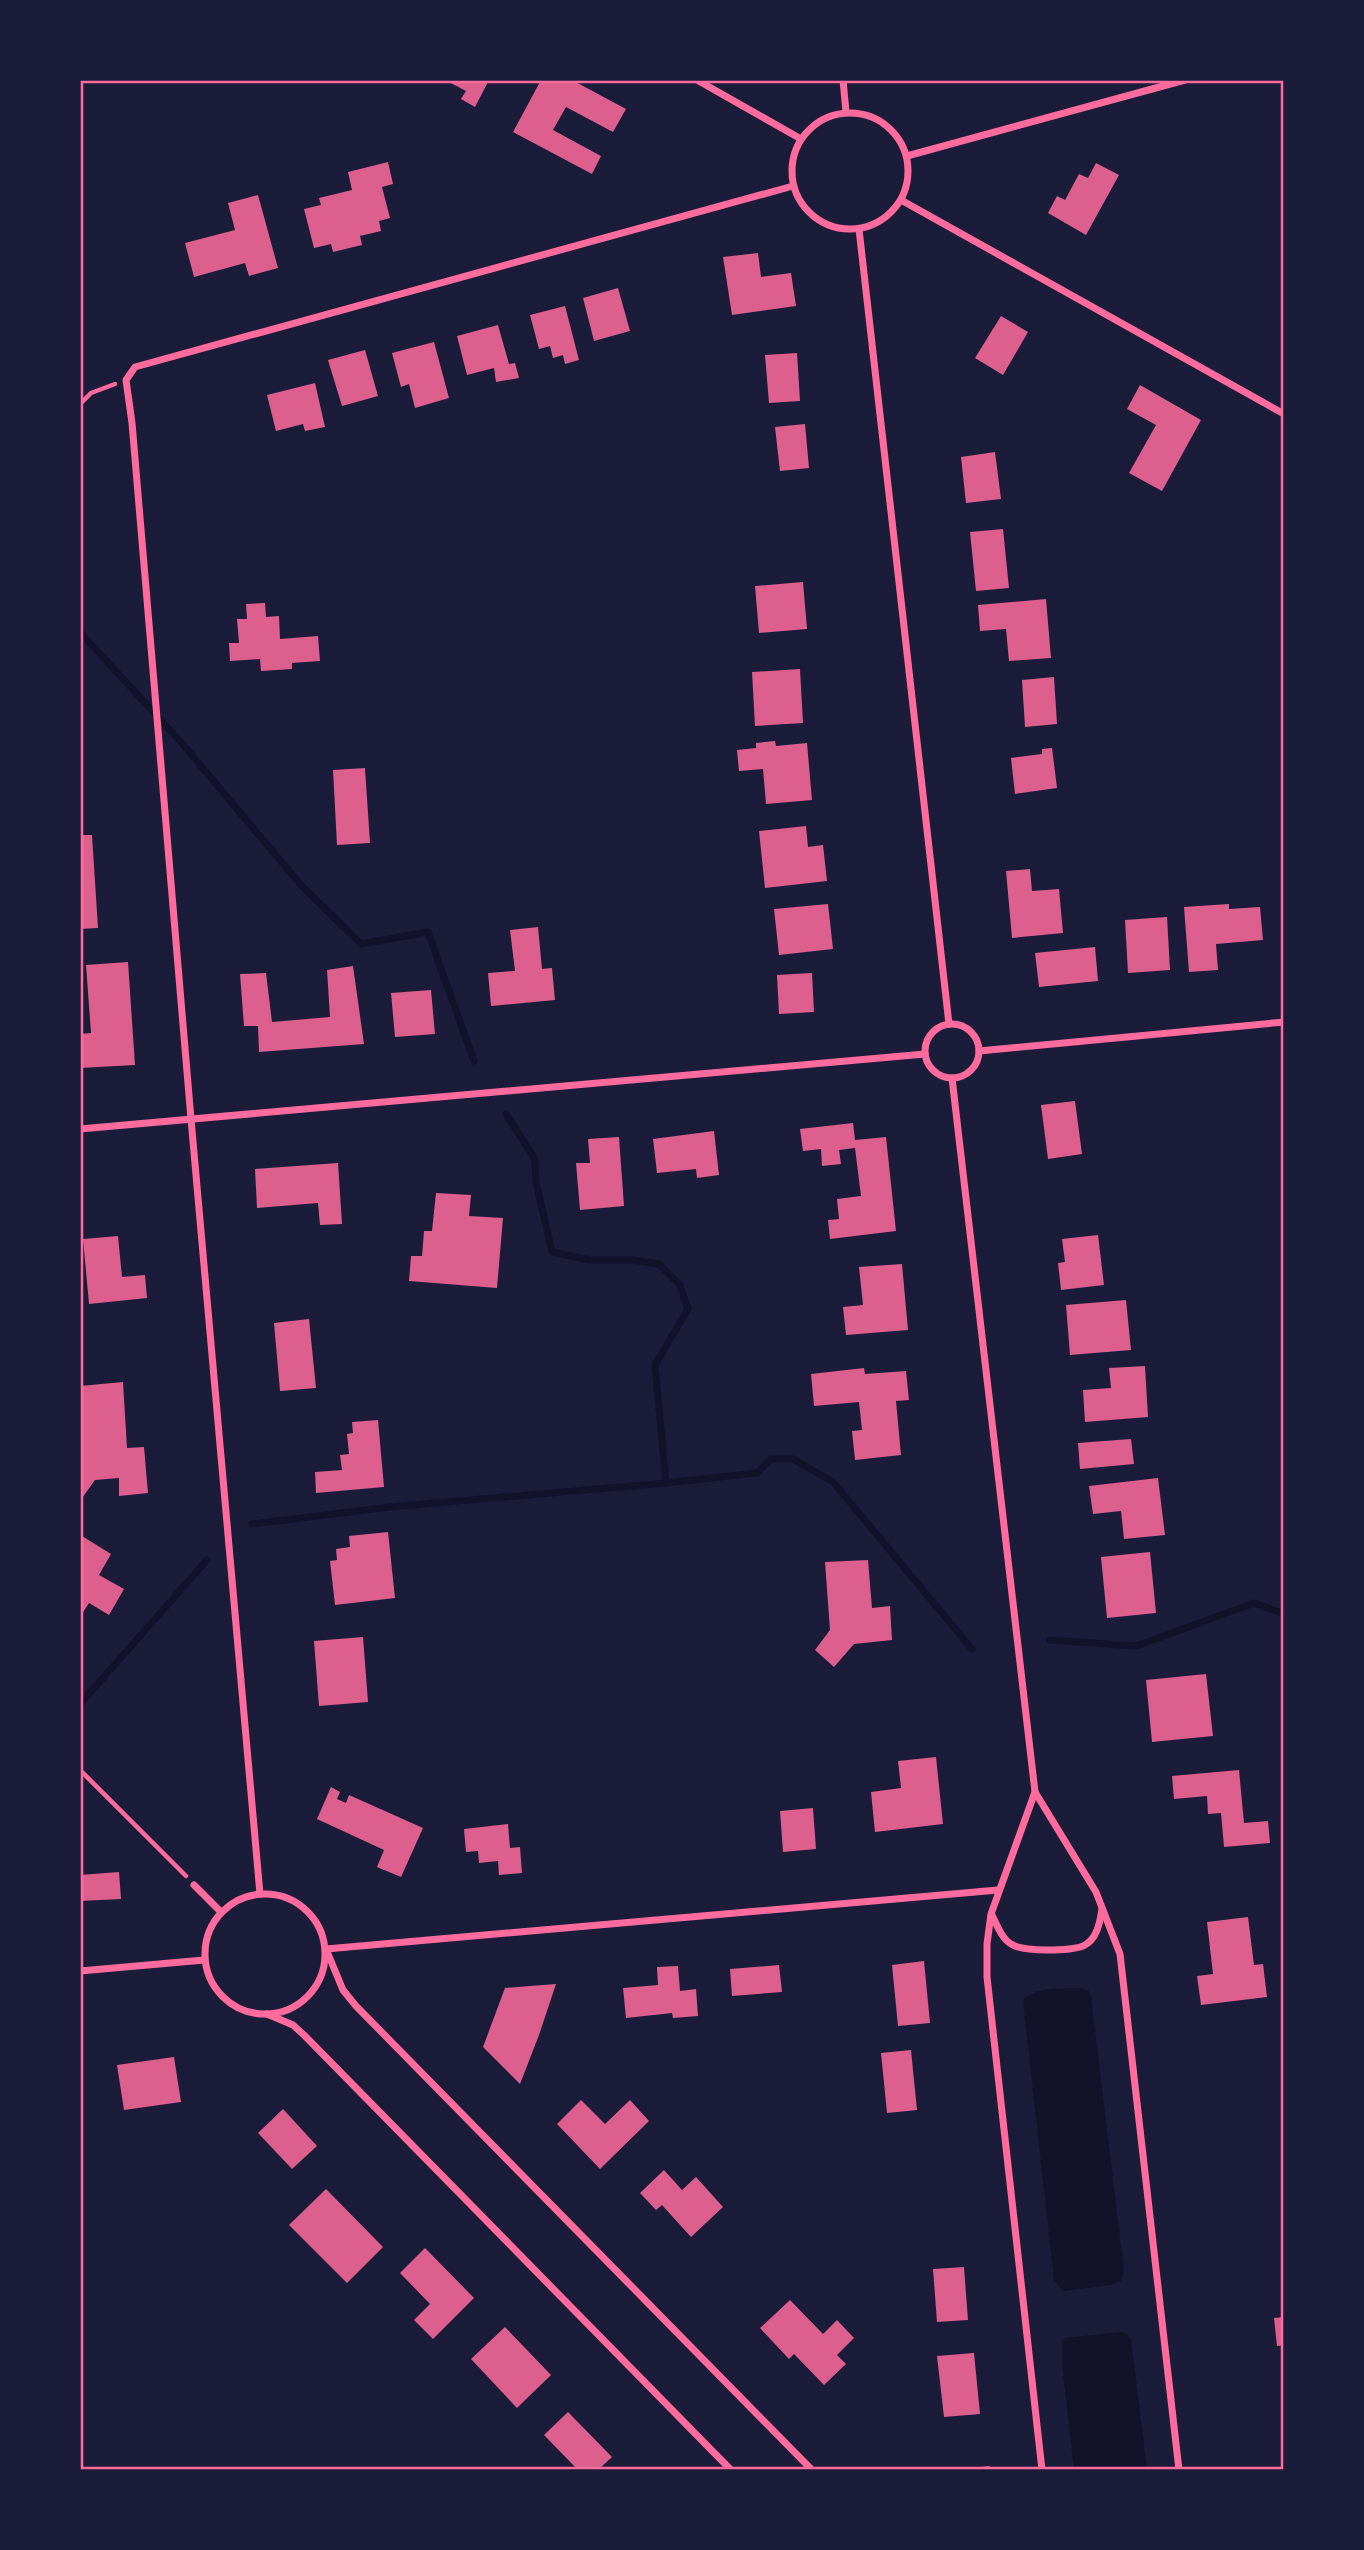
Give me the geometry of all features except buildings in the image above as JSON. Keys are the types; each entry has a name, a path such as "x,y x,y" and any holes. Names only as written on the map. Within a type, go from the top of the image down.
{"street":[{"path":"697,80 801,139"},
{"path":"843,80 846,112"},
{"path":"907,156 1185,80"},
{"path":"846,112 866,114 884,123 899,138 907,156 908,178 901,200 884,219 859,229 838,228 818,220 803,205 793,186 792,162 801,139 813,126 828,116 846,112"},
{"path":"260,1894 132,423 126,380 135,367 793,186"},
{"path":"901,200 1283,414"},
{"path":"859,229 949,1024"},
{"path":"979,1051 1283,1022"},
{"path":"949,1024 965,1028 972,1033 979,1051 975,1065 969,1072 952,1078 941,1076 933,1070 925,1054 933,1032 949,1024"},
{"path":"80,1129 925,1054"},
{"path":"952,1078 1035,1792 1096,1892 1120,1954 1179,2469"},
{"path":"1035,1792 998,1889 987,1944 988,1977 1042,2469"},
{"path":"194,1885 221,1912"},
{"path":"327,1949 998,1889"},
{"path":"731,2469 304,2035 293,2025 267,2014 244,2009 217,1993 207,1974 204,1960 211,1925 221,1912 245,1897 260,1894 286,1898 309,1913 324,1938 343,1990 356,2006 812,2469"},
{"path":"991,1914 1000,1932 1011,1945 1030,1951 1083,1946 1099,1927 1102,1909"},
{"path":"267,2014 290,2011 304,1999 321,1977 327,1949"},
{"path":"80,1971 204,1960"}],"path":[{"path":"80,404 91,393 126,380"},
{"path":"80,1770 194,1885"}],"shaded area":[{"path":"1081,1988 1088,1990 1091,1997 1124,2271 1121,2281 1112,2285 1063,2291 1054,2280 1023,2001 1027,1996 1041,1991"},
{"path":"1122,2332 1131,2340 1147,2469 1074,2469 1062,2364 1062,2341 1064,2338"}],"waterway":[{"path":"80,632 180,741 301,885 361,944 428,932 474,1061"},
{"path":"506,1114 535,1159 536,1182 552,1252 589,1260 632,1260 659,1264 680,1285 688,1309 655,1365 666,1483 757,1473 771,1459 793,1459 833,1482 972,1649"},
{"path":"252,1524 390,1507 666,1483"},
{"path":"80,1704 207,1560"},
{"path":"1050,1640 1136,1646 1254,1603 1284,1614"}]}
